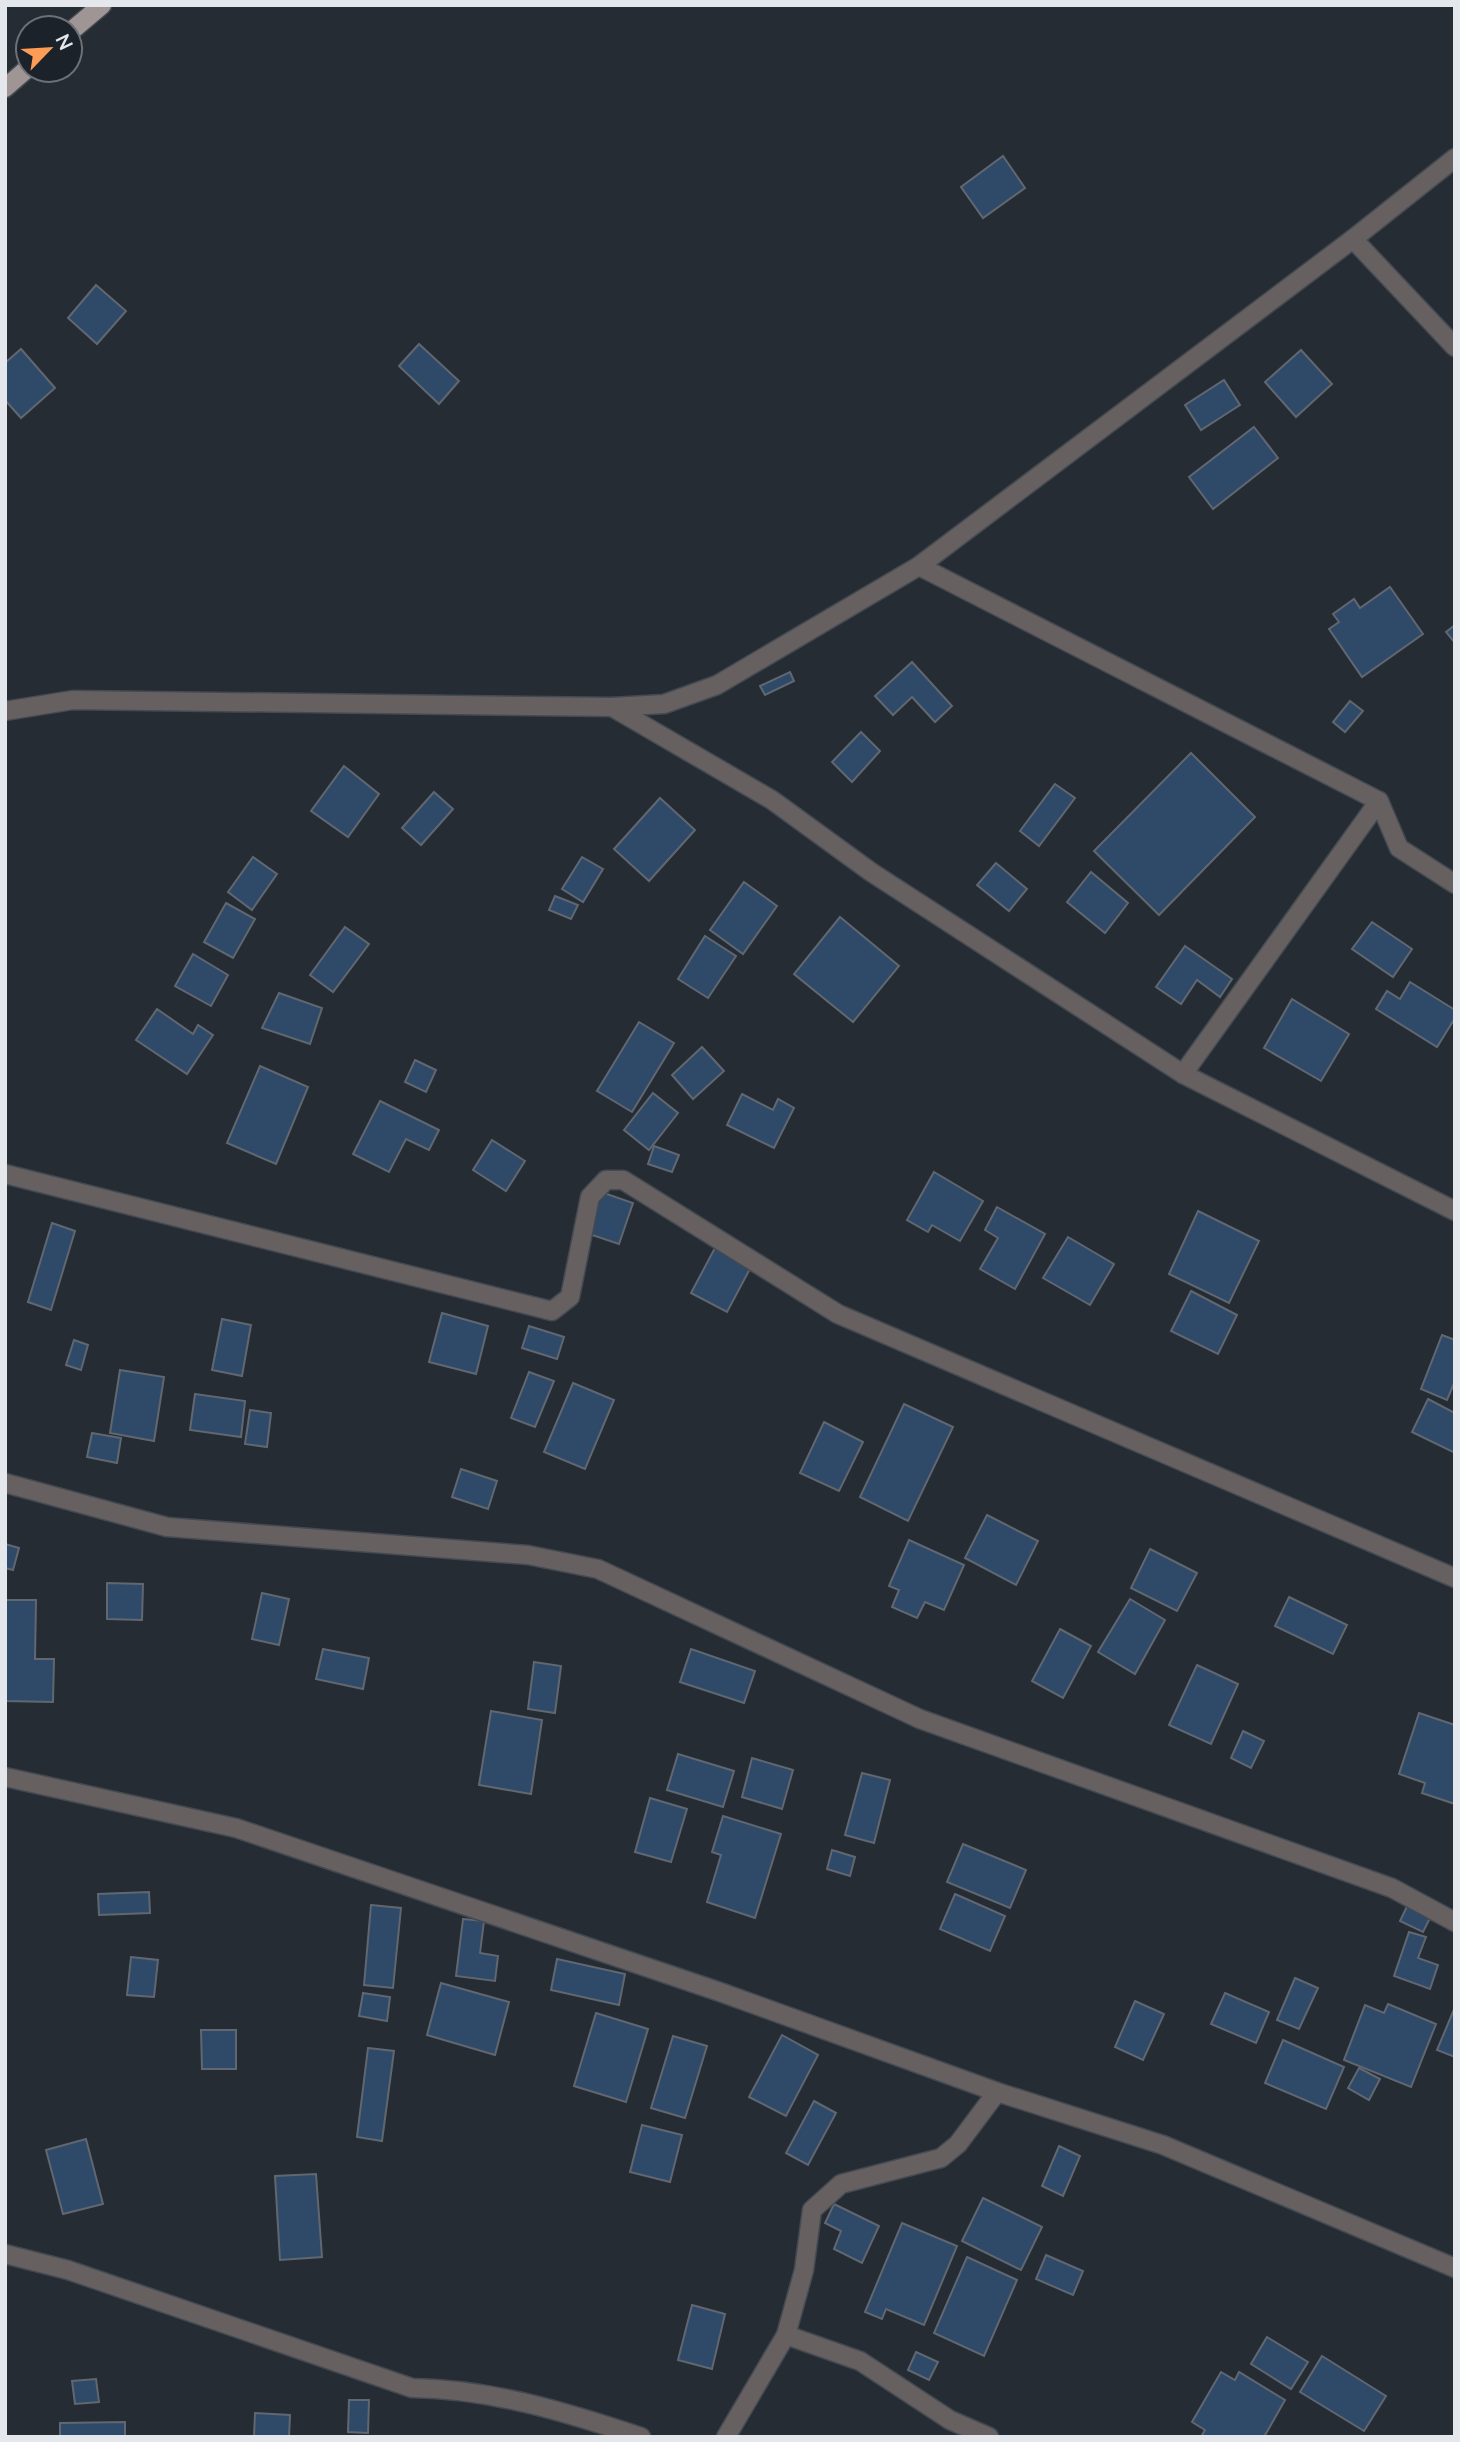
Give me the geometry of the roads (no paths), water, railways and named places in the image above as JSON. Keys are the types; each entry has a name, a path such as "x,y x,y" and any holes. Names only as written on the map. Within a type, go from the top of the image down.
{"main road":[{"path":"84,20 102,5"}],"street":[{"path":"5,711 72,700 612,708 664,704 718,685 919,566 1353,239 1455,158"},
{"path":"1353,239 1455,347"},
{"path":"919,566 1379,801 1399,848 1455,884"},
{"path":"612,708 772,800 871,872 1183,1074 1455,1211"},
{"path":"1183,1074 1379,801"},
{"path":"5,1174 552,1311 570,1297 590,1197 606,1180 623,1180 838,1314 1455,1578"},
{"path":"5,1483 167,1527 528,1555 598,1569 920,1719 1392,1888 1455,1922"},
{"path":"5,1777 236,1828 720,1992 997,2092 1163,2145 1455,2268"},
{"path":"726,2437 786,2335 804,2270 812,2210 841,2184 942,2158 958,2144 997,2092"},
{"path":"5,2254 68,2270 412,2388 445,2389 521,2400 641,2437"},
{"path":"786,2335 860,2361 950,2420 989,2437"}]}
